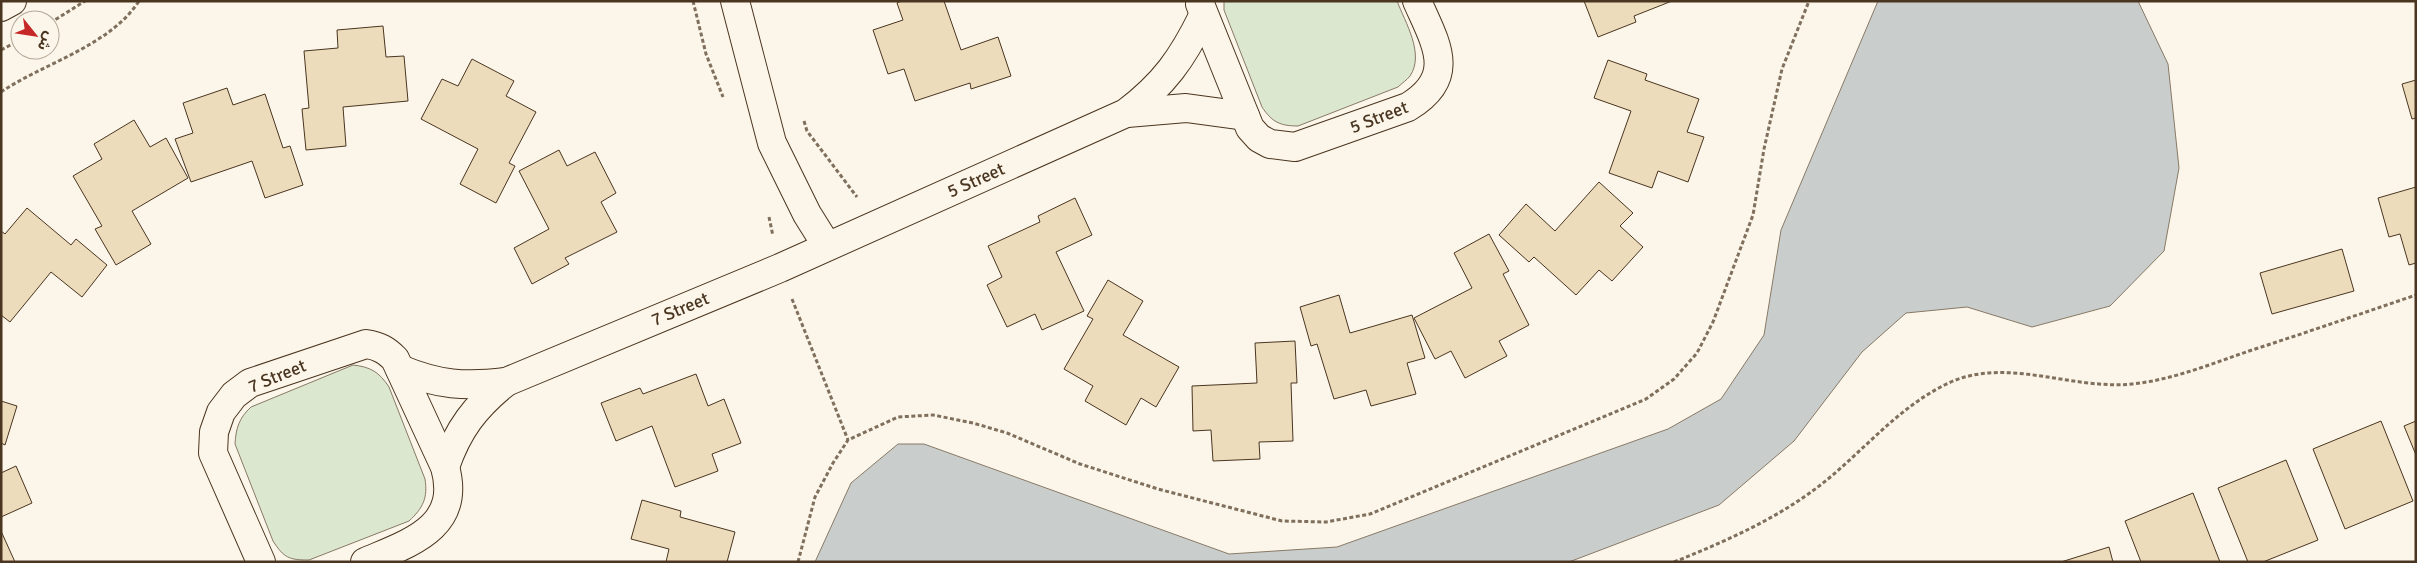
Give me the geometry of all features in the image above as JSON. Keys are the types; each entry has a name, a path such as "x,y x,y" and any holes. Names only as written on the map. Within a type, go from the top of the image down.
{"street":[{"path":"1,7 12,1"},
{"path":"735,1 772,143 807,214 827,246"},
{"name":"5 Street","path":"1201,8 1250,128 1259,138 1270,144 1295,147 1408,107 1423,98 1434,84 1440,66 1438,47 1417,1"},
{"name":"5 Street","path":"827,246 1126,113 1151,94 1172,70 1189,44 1201,8"},
{"name":"5 Street","path":"1126,113 1186,108 1245,116"},
{"name":"7 Street","path":"400,369 425,379 452,385 506,382 780,268 827,246"},
{"name":"7 Street","path":"261,562 213,453 214,432 221,412 234,395 250,383 366,344 387,351 395,359 445,468 449,481 448,500 440,518 428,532 412,542 365,562"},
{"name":"7 Street","path":"445,468 454,442 468,419 485,399 506,382"}],"path":[{"path":"60,17 84,1"},
{"path":"1,92 80,49 117,26 139,1"},
{"path":"798,562 815,497 832,463 848,440 898,417 934,415 973,423 1007,434 1080,464 1158,489 1282,521 1326,522 1370,514 1646,399 1674,379 1697,353 1713,322 1753,215 1764,149 1782,69 1810,1"},
{"path":"801,114 807,131 876,225"},
{"path":"780,268 848,440"},
{"path":"1674,562 1765,522 1827,479 1894,417 1931,393 1955,381 1980,375 2020,374 2096,384 2132,384 2182,374 2416,295"}],"green space":[{"path":"1224,1 1397,1 1409,28 1415,48 1414,67 1410,76 1398,87 1298,126 1281,124 1273,120 1262,107 1224,10"},
{"path":"353,365 374,371 389,387 425,479 425,497 418,512 409,521 309,560 288,557 280,551 273,541 235,444 237,428 241,419 251,407"}],"shaded area":[{"path":"1878,1 2138,1 2168,64 2179,168 2164,251 2110,306 2032,327 1967,307 1906,313 1862,352 1794,441 1719,505 1569,562 815,562 851,483 898,444 924,444 1229,554 1337,547 1668,429 1721,399 1764,335 1781,230"}],"building":[{"path":"901,1 944,1 961,50 998,37 1011,76 971,89 970,83 915,101 904,69 888,74 873,30 903,20 897,3"},
{"path":"1584,1 1672,1 1634,16 1636,22 1598,37"},
{"path":"383,26 386,57 404,56 408,101 343,107 346,146 306,150 302,109 309,108 304,51 338,48 337,30"},
{"path":"472,59 514,81 506,96 536,112 509,163 515,166 496,203 460,184 478,149 421,119 442,79 458,86"},
{"path":"1608,60 1647,74 1645,80 1699,99 1687,132 1704,137 1688,182 1658,171 1652,188 1609,173 1631,111 1594,98"},
{"path":"2416,80 2416,118 2412,119 2402,84"},
{"path":"227,88 233,105 265,94 283,148 290,146 303,185 265,198 252,161 191,182 175,139 193,133 183,103"},
{"path":"134,120 150,147 166,138 188,178 132,211 151,244 116,265 95,229 102,226 73,176 102,159 94,144"},
{"path":"559,150 567,166 595,152 616,193 601,202 617,232 565,258 569,264 532,284 514,248 549,229 519,171"},
{"path":"1599,182 1633,213 1620,226 1643,247 1612,281 1599,270 1576,295 1534,257 1529,262 1499,235 1526,204 1555,231"},
{"path":"2416,187 2416,263 2409,265 2400,234 2389,237 2378,198"},
{"path":"1075,198 1092,235 1056,252 1084,311 1042,330 1035,314 1007,327 987,285 1002,277 988,246 1040,222 1038,216"},
{"path":"27,208 71,245 76,239 107,265 82,297 51,272 10,322 1,315 1,231 5,234"},
{"path":"1489,234 1509,271 1503,274 1529,325 1499,341 1507,356 1465,378 1451,351 1435,359 1414,318 1472,288 1454,253"},
{"path":"2342,249 2354,291 2272,314 2260,273"},
{"path":"1108,280 1143,301 1123,335 1179,367 1156,407 1141,398 1126,425 1085,401 1093,386 1064,369 1093,319 1087,316"},
{"path":"1339,295 1350,333 1412,315 1425,358 1407,363 1416,394 1371,406 1366,390 1334,399 1317,344 1311,346 1300,307"},
{"path":"1295,341 1297,383 1291,383 1293,441 1259,442 1260,459 1213,461 1211,430 1193,431 1192,386 1257,383 1255,343"},
{"path":"696,374 708,406 724,399 741,443 712,454 718,471 675,487 652,426 616,441 601,403 640,388 643,394"},
{"path":"1,401 17,406 5,445 1,443"},
{"path":"2381,421 2413,501 2345,529 2313,449"},
{"path":"2416,421 2416,455 2404,426"},
{"path":"2286,460 2318,540 2263,562 2248,562 2218,488"},
{"path":"16,466 32,503 1,517 1,473"},
{"path":"2193,493 2220,562 2141,562 2125,521"},
{"path":"642,500 681,511 680,517 735,532 727,562 666,562 669,549 631,539"},
{"path":"1,531 15,562 1,562"},
{"path":"2109,547 2113,562 2061,562"}]}
